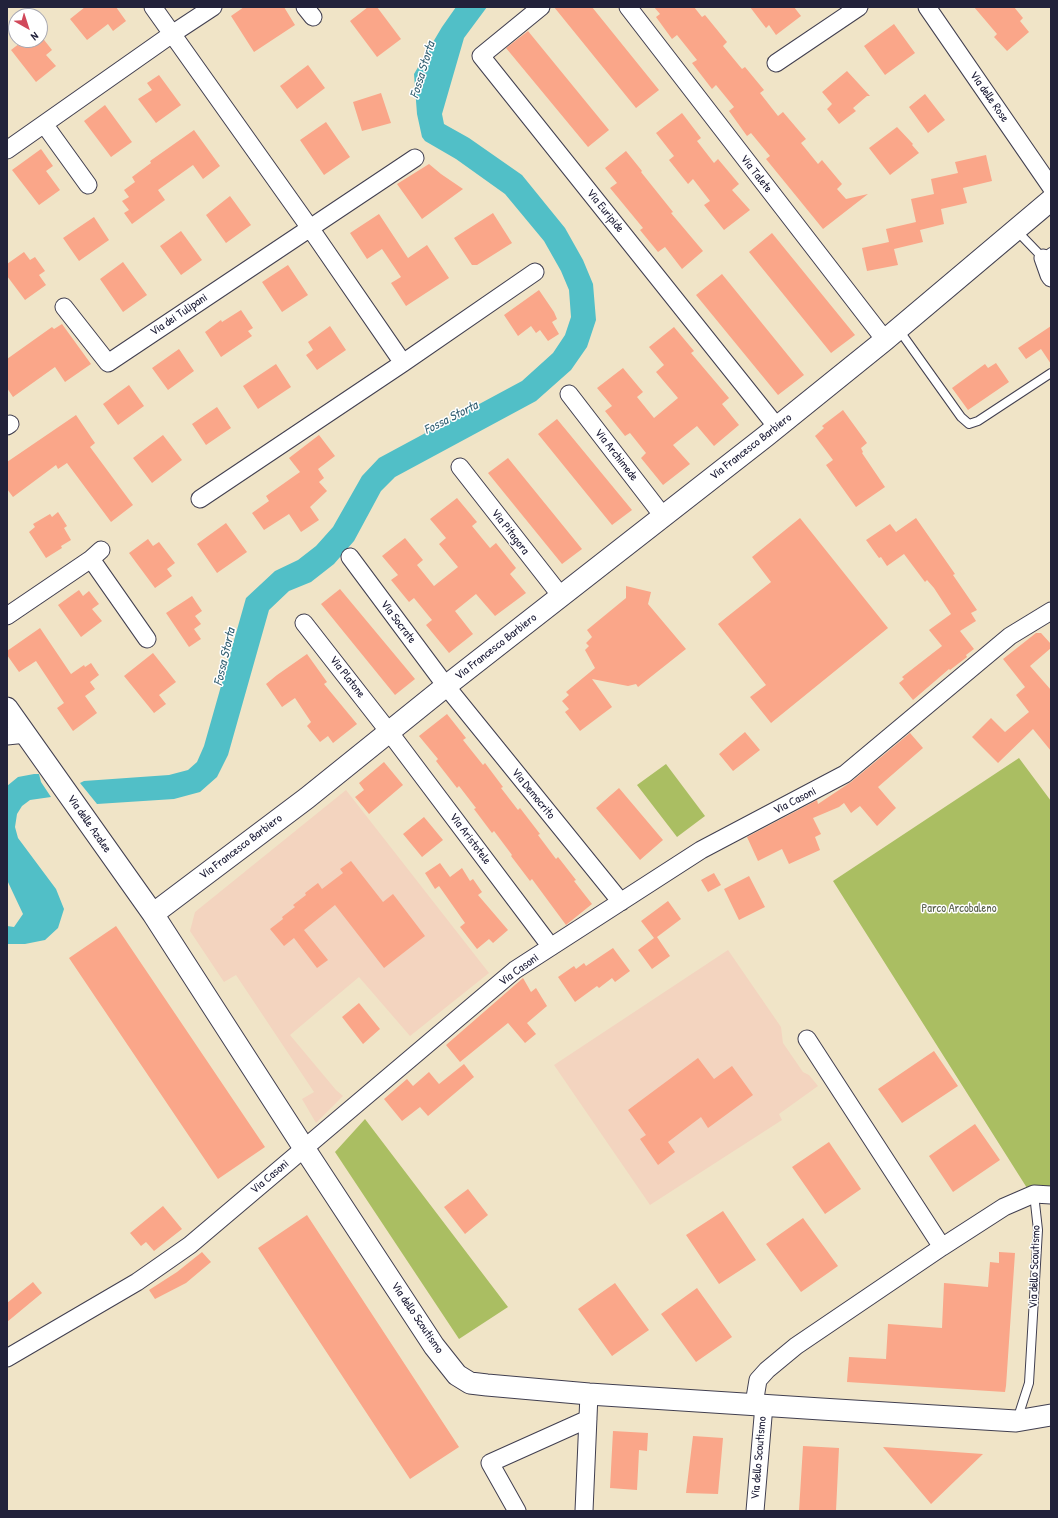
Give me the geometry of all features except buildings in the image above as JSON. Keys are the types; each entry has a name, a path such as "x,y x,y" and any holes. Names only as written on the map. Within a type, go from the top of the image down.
{"street":[{"path":"153,7 310,228 403,363"},
{"path":"7,150 172,34 213,7"},
{"name":"Via Euripide","path":"541,7 481,56 777,427"},
{"name":"Via Talete","path":"628,7 892,335"},
{"path":"776,63 859,7"},
{"name":"Via delle Rose","path":"927,7 1051,186"},
{"path":"44,124 88,185"},
{"name":"Via dei Tulipani","path":"64,307 108,363 415,158"},
{"name":"Via Francesco Barbiero","path":"153,914 307,798 446,686 777,427 892,335 1051,200"},
{"path":"1047,255 1049,275 1051,278"},
{"path":"200,498 403,363 535,272"},
{"name":"Via Archimede","path":"569,394 663,516"},
{"name":"Via Pitagora","path":"460,467 561,596"},
{"path":"7,616 96,554 147,639"},
{"name":"Via Socrate","path":"350,557 446,686"},
{"name":"Via Casoni","path":"7,1358 137,1282 190,1245 515,970 701,850 845,774 1010,636 1051,611"},
{"name":"Via Platone","path":"304,623 389,732"},
{"name":"Via Democrito","path":"446,686 621,902"},
{"name":"Via delle Azalee","path":"7,708 16,735 153,914"},
{"name":"Via Aristotele","path":"389,732 551,947"},
{"path":"153,914 304,1148"},
{"path":"807,1039 942,1247"},
{"name":"Via dello Scoutismo","path":"304,1148 434,1346 457,1376 470,1382 487,1385 589,1394 1016,1421 1051,1415"},
{"path":"1034,1194 1051,1195"},
{"name":"Via dello Scoutismo","path":"755,1511 759,1404 758,1380 778,1360 796,1346 942,1247 1004,1207 1034,1194"},
{"path":"584,1511 589,1394"},
{"path":"517,1511 490,1463 588,1419"}],"lane":[{"path":"1016,229 1047,255"},
{"path":"892,335 960,417 968,424 978,421 1051,372"},
{"name":"Via dello Scoutismo","path":"1016,1421 1028,1382 1038,1230 1034,1194"}],"shaded area":[{"path":"346,790 489,973 410,1036 359,977 290,1035 336,1090 343,1096 316,1123 302,1099 314,1092 236,975 224,982 190,931 195,912"},
{"path":"728,950 781,1027 783,1043 803,1072 809,1075 818,1086 779,1114 782,1120 650,1205 554,1065"}],"green space":[{"name":"Parco Arcobaleno","path":"1019,758 1051,801 1051,1189 1027,1188 833,881"},
{"path":"666,764 705,816 677,837 637,785"},
{"path":"365,1119 508,1307 459,1339 335,1152"}],"water":[{"name":"Fossa Storta","path":"456,7 487,7 464,38 442,114 444,124 469,138 522,175 565,228 583,260 593,284 596,320 587,347 571,370 536,401 395,477 381,491 354,541 334,564 311,582 289,591 269,610 228,755 217,777 200,792 174,799 97,804 80,783 84,781 169,775 188,770 197,762 204,746 246,598 275,571 298,560 316,546 333,527 362,476 379,458 522,381 553,353 565,335 571,317 569,290 561,271 544,241 505,194 456,159 425,141 422,137 417,114 414,74 442,27"},
{"path":"39,774 41,782 51,797 30,800 22,806 17,814 15,827 18,838 56,889 64,909 58,928 45,940 25,944 7,944 7,926 14,927 23,914 7,880 7,786 18,777"}]}
